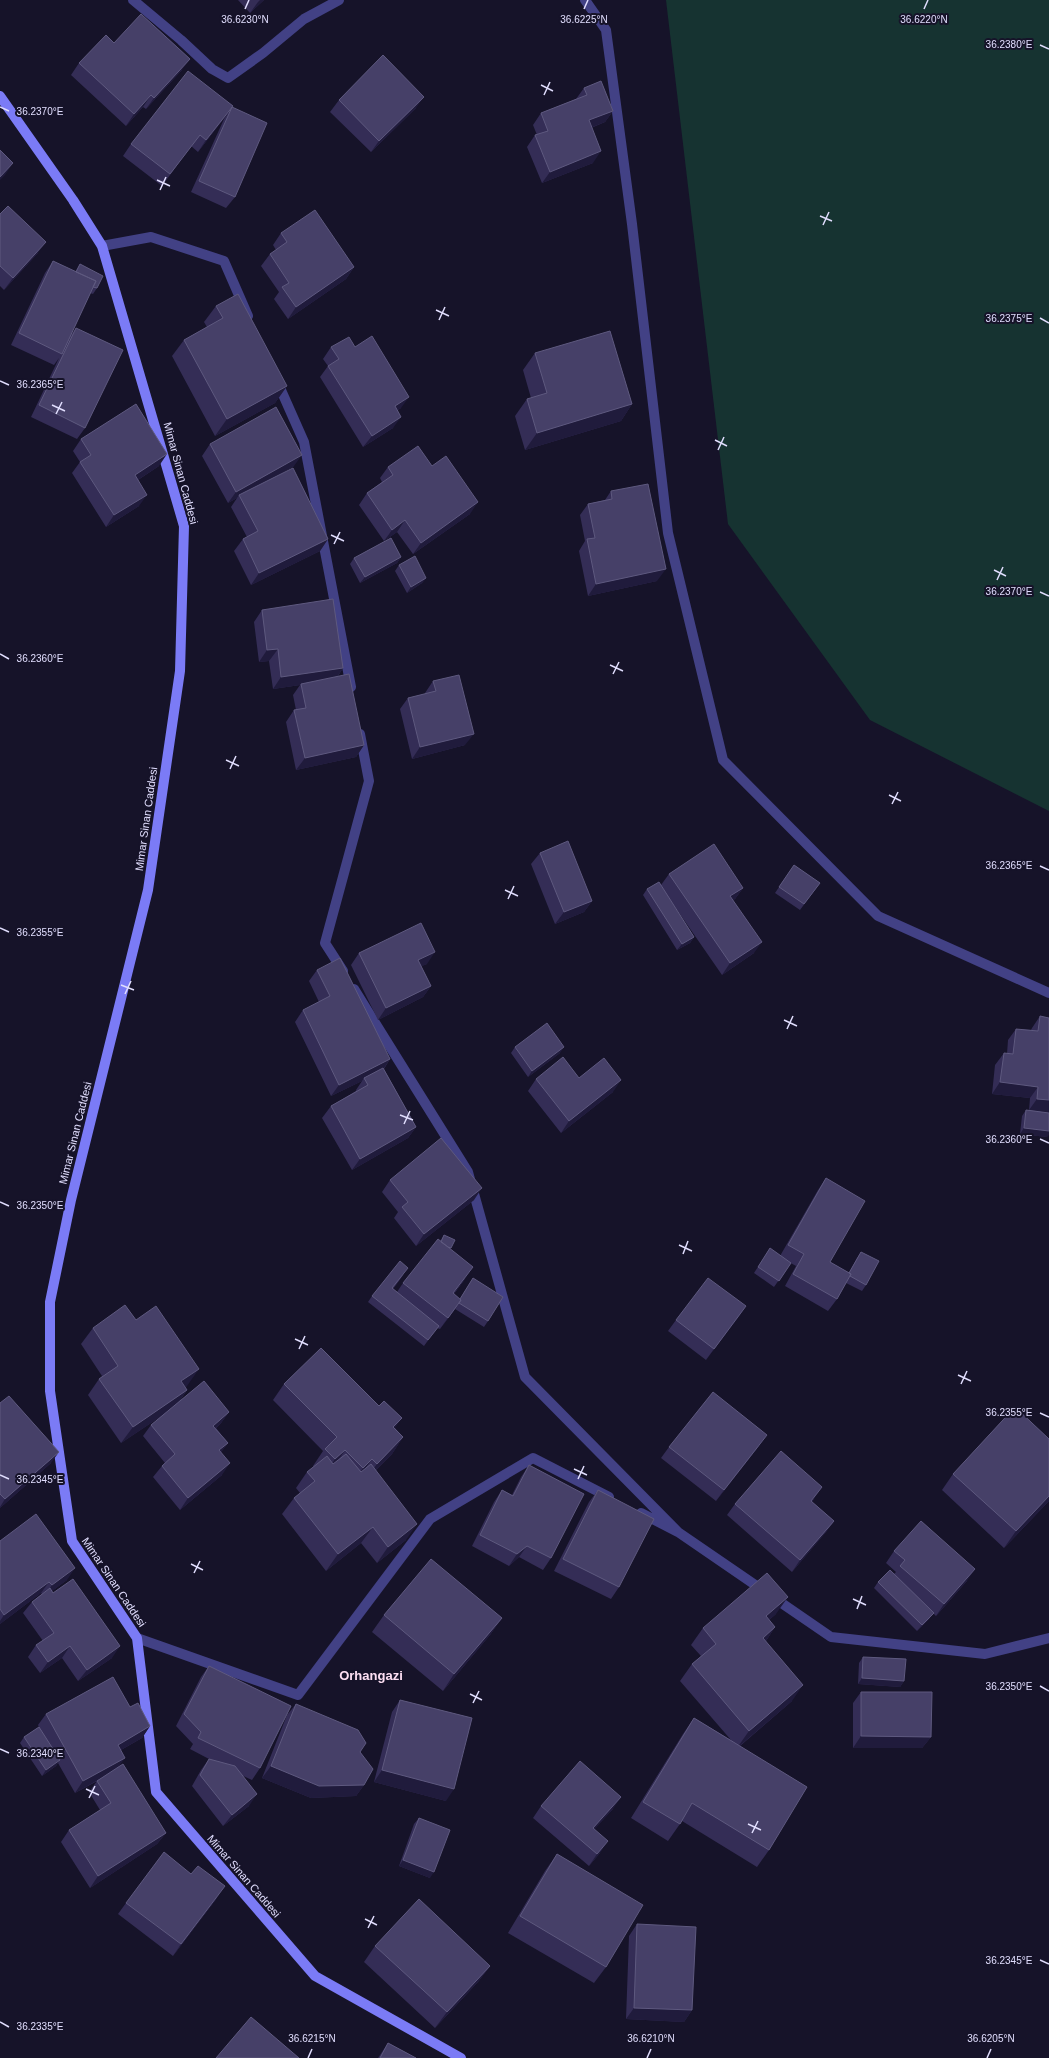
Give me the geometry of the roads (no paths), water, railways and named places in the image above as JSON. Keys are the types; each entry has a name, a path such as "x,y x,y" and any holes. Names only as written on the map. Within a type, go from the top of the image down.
{"street":[{"path":"133,0 181,40 212,69 228,78 263,53 304,19 339,0"},
{"path":"585,0 606,30 632,224 668,533 723,760 878,916 1049,993"},
{"name":"Mimar Sinan Caddesi","path":"0,96 73,200 102,246 184,526 180,672 148,890 71,1200 50,1302 50,1391 72,1541 137,1638 156,1792 315,1976 461,2058"},
{"path":"102,246 151,237 224,261 253,326"},
{"path":"272,369 304,442 353,696"},
{"path":"358,727 369,781 325,943 468,1172 525,1377 678,1532"},
{"path":"137,1638 298,1695 430,1519 533,1458 616,1500"},
{"path":"630,1508 678,1532 831,1637 985,1654 1049,1638"}],"district":[{"name":"Orhangazi","path":"371,1675"}]}
